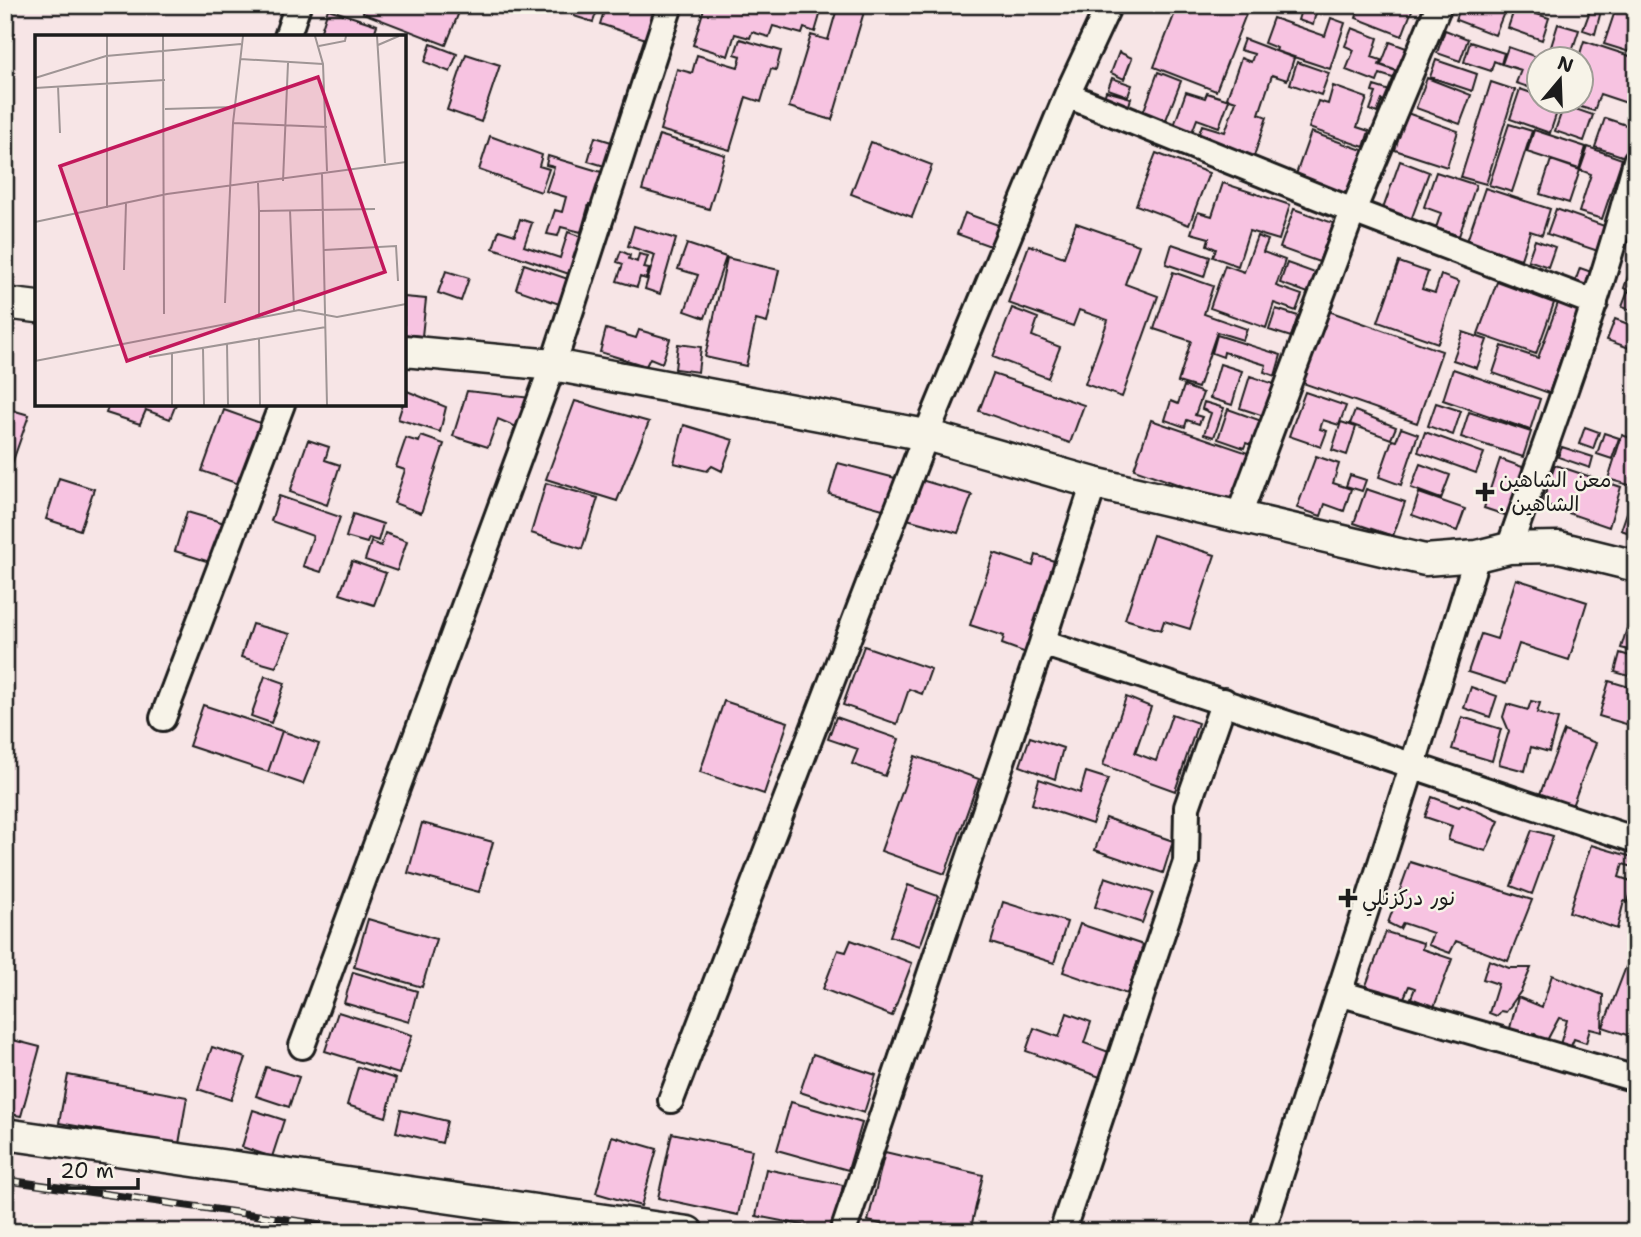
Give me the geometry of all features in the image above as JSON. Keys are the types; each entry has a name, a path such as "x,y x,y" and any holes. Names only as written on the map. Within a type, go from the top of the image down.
{"street":[{"path":"288,35 298,5"},
{"path":"302,1046 553,365 670,5"},
{"path":"671,1100 926,435 1067,95 1110,5"},
{"path":"1238,518 1353,211 1439,5"},
{"path":"1067,95 1353,211 1595,303"},
{"path":"1509,548 1595,303 1636,162"},
{"path":"5,303 35,307"},
{"path":"406,351 553,365 926,435 1094,483 1425,560 1477,556 1509,548 1559,547 1636,566"},
{"path":"163,718 281,406"},
{"path":"843,1232 1094,483"},
{"path":"1262,1232 1477,556"},
{"path":"1042,643 1224,701 1636,840"},
{"path":"1062,1232 1186,862 1187,807 1224,701"},
{"path":"1339,992 1636,1079"},
{"path":"5,1134 688,1232"}],"building":[{"path":"366,5 455,5 453,10 459,12 446,45 363,13"},
{"path":"577,5 598,8 593,22 574,16"},
{"path":"606,5 663,5 652,41 600,24"},
{"path":"705,5 716,8 716,5 823,5 815,32 804,28 802,34 773,26 769,37 752,32 750,38 735,34 728,56 693,45"},
{"path":"838,5 866,5 832,120 789,107 811,35 828,40"},
{"path":"1178,5 1240,5 1248,9 1216,91 1154,67"},
{"path":"1360,5 1414,5 1402,36 1356,18"},
{"path":"1461,5 1507,5 1495,35 1456,20"},
{"path":"1617,5 1636,5 1636,54 1604,44"},
{"path":"1302,7 1316,12 1313,25 1298,20"},
{"path":"1515,7 1549,18 1542,40 1508,28"},
{"path":"1591,8 1601,11 1595,34 1583,30"},
{"path":"328,9 377,25 374,35 320,35"},
{"path":"1273,18 1325,36 1331,18 1345,23 1330,69 1276,51 1277,48 1264,43"},
{"path":"1558,24 1579,30 1574,46 1551,46"},
{"path":"1352,28 1378,38 1372,57 1381,60 1379,65 1399,72 1396,79 1380,74 1377,82 1346,70 1354,50 1345,46"},
{"path":"1445,30 1468,39 1460,61 1437,53"},
{"path":"740,39 781,51 776,70 771,69 761,102 746,97 730,150 660,130 677,69 692,73 697,55 738,67 741,56 735,54"},
{"path":"1244,39 1294,58 1287,80 1272,75 1259,114 1267,117 1252,162 1196,142 1202,125 1225,132 1236,101 1227,98 1241,58 1251,62 1254,54 1240,50"},
{"path":"1584,41 1636,58 1636,106 1600,94 1596,105 1596,46 1582,46"},
{"path":"1390,42 1417,52 1408,75 1381,65"},
{"path":"1470,42 1504,53 1501,64 1494,61 1491,71 1464,62"},
{"path":"431,44 457,54 450,72 425,62"},
{"path":"1508,47 1526,53 1526,86 1516,83 1521,70 1502,64"},
{"path":"1119,52 1132,58 1124,79 1111,73"},
{"path":"466,54 500,65 481,122 447,110"},
{"path":"1436,60 1477,74 1472,91 1430,77"},
{"path":"1297,62 1329,73 1321,95 1290,84"},
{"path":"1158,72 1181,81 1162,130 1140,121"},
{"path":"1112,78 1132,85 1128,96 1108,89"},
{"path":"1427,78 1471,95 1460,124 1416,108"},
{"path":"1491,82 1515,90 1486,184 1461,177"},
{"path":"1333,86 1367,98 1357,127 1369,131 1364,147 1309,128 1318,101 1328,104"},
{"path":"1374,86 1390,91 1387,102 1382,100 1377,113 1370,110 1376,93 1372,92"},
{"path":"1520,89 1526,91 1526,116 1556,116 1550,133 1510,119"},
{"path":"1106,91 1131,98 1127,113 1102,105"},
{"path":"1186,92 1205,98 1207,93 1229,100 1219,127 1197,119 1189,140 1171,134"},
{"path":"1407,113 1458,131 1447,167 1395,150"},
{"path":"1560,116 1593,116 1584,141 1555,131"},
{"path":"1605,118 1635,128 1625,157 1595,147"},
{"path":"1509,124 1532,131 1512,192 1489,185"},
{"path":"1534,130 1586,147 1579,169 1527,152"},
{"path":"1311,132 1371,153 1354,202 1294,180"},
{"path":"659,135 725,155 709,209 642,190"},
{"path":"490,136 542,155 539,166 549,169 541,192 479,170"},
{"path":"595,137 618,144 611,168 588,161"},
{"path":"871,142 932,165 912,217 851,194"},
{"path":"1588,147 1622,159 1602,219 1579,212 1591,174 1580,170"},
{"path":"1156,153 1209,173 1189,225 1136,205"},
{"path":"548,156 608,174 598,206 589,204 581,232 561,227 558,236 547,234 555,210 562,212 566,197 546,191 554,167 546,165"},
{"path":"1551,160 1580,170 1569,203 1540,194"},
{"path":"1400,161 1429,172 1411,220 1383,209"},
{"path":"1436,172 1476,185 1459,236 1436,228 1441,213 1424,207"},
{"path":"1223,183 1290,205 1279,240 1249,231 1238,266 1213,257 1216,249 1207,245 1209,238 1191,233 1198,212 1212,216"},
{"path":"1485,188 1550,209 1542,235 1530,231 1521,259 1467,241"},
{"path":"1294,209 1333,223 1319,262 1280,248"},
{"path":"1556,209 1613,229 1604,253 1547,234"},
{"path":"965,213 1001,226 993,247 957,234"},
{"path":"520,219 532,223 524,246 560,258 568,232 585,238 572,275 493,248 499,230 515,235"},
{"path":"1076,223 1139,245 1125,284 1158,296 1122,397 1085,384 1108,320 1079,310 1073,326 1008,303 1029,245 1064,257"},
{"path":"634,226 676,239 660,294 645,289 655,255 628,246"},
{"path":"1257,236 1268,240 1263,252 1285,260 1276,286 1302,295 1296,311 1274,303 1266,328 1210,308 1225,265 1244,272"},
{"path":"1535,240 1555,247 1548,267 1528,260"},
{"path":"687,244 726,257 705,318 685,311 698,275 678,269"},
{"path":"1172,244 1210,257 1204,277 1166,264"},
{"path":"621,251 637,262 639,254 648,256 644,268 649,269 646,279 640,277 637,287 617,281 623,264 617,262"},
{"path":"727,258 779,270 767,323 756,320 746,366 705,357"},
{"path":"1399,262 1428,272 1422,289 1435,293 1441,275 1459,282 1438,343 1378,322"},
{"path":"1287,263 1318,274 1311,294 1280,283"},
{"path":"524,264 574,281 565,306 516,289"},
{"path":"1632,264 1636,265 1636,292 1624,288"},
{"path":"1580,268 1597,274 1592,288 1575,282"},
{"path":"446,271 469,278 461,301 438,293"},
{"path":"1173,272 1213,286 1204,314 1247,329 1243,340 1217,332 1198,388 1178,382 1191,341 1154,329"},
{"path":"1497,282 1554,303 1536,354 1478,334"},
{"path":"1628,291 1636,294 1634,311 1622,307"},
{"path":"406,297 426,299 422,336 406,334"},
{"path":"1558,303 1578,310 1549,393 1493,373 1502,346 1538,358"},
{"path":"1012,308 1038,318 1032,336 1060,347 1048,378 993,357"},
{"path":"1276,309 1298,316 1291,337 1269,330"},
{"path":"1323,309 1442,351 1417,423 1297,381"},
{"path":"1615,319 1636,327 1629,348 1607,340"},
{"path":"606,329 636,338 639,330 670,339 662,363 650,358 646,366 600,352"},
{"path":"1463,332 1487,340 1477,368 1453,360"},
{"path":"1217,335 1281,355 1275,376 1264,372 1266,365 1224,352 1223,357 1212,353"},
{"path":"678,344 701,347 698,372 675,369"},
{"path":"1220,364 1242,371 1232,405 1210,398"},
{"path":"1453,369 1540,399 1530,430 1443,400"},
{"path":"993,374 1084,405 1070,443 979,411"},
{"path":"1250,376 1280,386 1270,418 1240,408"},
{"path":"1184,386 1203,393 1195,415 1202,417 1199,424 1187,420 1185,427 1165,420 1171,401 1178,404"},
{"path":"407,391 446,407 440,432 398,419 402,406 406,406"},
{"path":"467,391 532,398 521,429 498,419 488,447 453,436"},
{"path":"1305,392 1346,406 1339,425 1323,420 1320,429 1327,431 1321,447 1289,436"},
{"path":"575,401 649,422 617,501 546,479"},
{"path":"1204,402 1224,408 1214,437 1204,434 1211,413 1202,409"},
{"path":"1436,403 1461,411 1453,435 1428,426"},
{"path":"108,406 175,406 170,419 146,410 140,424 106,413"},
{"path":"5,408 29,415 9,472 5,471"},
{"path":"1228,409 1270,424 1262,449 1246,443 1244,448 1218,439"},
{"path":"224,410 266,425 244,486 202,471"},
{"path":"1355,411 1396,427 1391,439 1350,424"},
{"path":"1469,412 1531,432 1523,457 1461,437"},
{"path":"1151,420 1251,454 1234,504 1134,469"},
{"path":"1341,422 1356,427 1347,455 1332,450"},
{"path":"684,425 733,440 722,471 712,466 707,471 674,463"},
{"path":"1585,427 1599,432 1593,449 1579,444"},
{"path":"1401,428 1418,434 1401,485 1379,477 1392,440 1396,441"},
{"path":"1425,432 1484,453 1476,473 1418,452"},
{"path":"1604,433 1619,438 1612,459 1597,454"},
{"path":"1622,435 1636,440 1636,487 1608,479"},
{"path":"421,436 444,444 421,513 394,503 405,470 396,467 406,438 419,442"},
{"path":"308,440 329,447 325,460 340,465 327,505 290,492"},
{"path":"1562,447 1593,457 1590,468 1558,457"},
{"path":"1316,456 1339,464 1333,483 1351,489 1344,511 1325,504 1321,516 1297,508"},
{"path":"1500,459 1531,470 1514,518 1484,508"},
{"path":"838,463 899,479 890,511 829,494"},
{"path":"1420,464 1450,475 1441,499 1411,488"},
{"path":"1555,465 1621,487 1609,527 1542,504"},
{"path":"1350,475 1366,480 1362,491 1346,486"},
{"path":"59,478 94,489 80,530 46,519"},
{"path":"921,480 972,495 958,533 907,519"},
{"path":"546,483 598,498 582,549 531,533"},
{"path":"1366,489 1405,502 1393,536 1354,523"},
{"path":"1419,493 1465,509 1457,531 1412,515"},
{"path":"279,496 340,517 321,572 303,566 313,536 271,521"},
{"path":"1630,504 1636,506 1636,535 1621,530"},
{"path":"187,512 228,524 216,564 175,551"},
{"path":"353,514 383,524 378,541 369,538 367,543 346,537"},
{"path":"385,533 407,541 397,571 365,560 371,542 381,546"},
{"path":"1153,535 1215,555 1190,629 1164,621 1161,630 1125,619"},
{"path":"994,553 1033,566 1036,555 1060,563 1029,654 1002,644 1004,636 970,625"},
{"path":"352,561 386,573 374,605 340,594"},
{"path":"1516,579 1587,602 1569,660 1519,644 1506,684 1468,672 1481,634 1497,639"},
{"path":"1630,618 1636,620 1636,652 1621,648"},
{"path":"252,624 290,634 276,667 241,657"},
{"path":"864,646 931,669 922,694 909,689 897,724 843,705"},
{"path":"1620,653 1636,658 1636,678 1615,672"},
{"path":"265,676 285,683 271,723 251,716"},
{"path":"1609,681 1636,689 1636,727 1599,716"},
{"path":"1471,687 1497,696 1490,717 1464,708"},
{"path":"1126,697 1151,707 1135,753 1156,761 1172,714 1198,723 1175,791 1103,765"},
{"path":"724,701 788,722 764,794 700,772"},
{"path":"1531,701 1540,703 1537,713 1558,719 1549,752 1531,747 1525,771 1499,764 1509,731 1503,717 1507,704 1528,710"},
{"path":"203,705 282,731 268,772 189,746"},
{"path":"836,717 899,739 885,776 852,764 858,749 828,739"},
{"path":"1462,717 1501,729 1492,761 1452,749"},
{"path":"282,731 319,744 303,784 268,772"},
{"path":"1564,731 1596,743 1572,806 1540,794"},
{"path":"1030,737 1063,748 1055,779 1020,766"},
{"path":"915,756 979,779 945,874 881,851"},
{"path":"1086,772 1108,779 1092,824 1032,804 1039,779 1080,793"},
{"path":"1432,797 1459,807 1462,804 1499,821 1486,851 1448,840 1452,826 1425,817"},
{"path":"1106,818 1173,841 1163,873 1095,850"},
{"path":"422,823 493,842 479,892 408,873"},
{"path":"1532,830 1553,836 1532,894 1511,886"},
{"path":"1591,845 1636,858 1636,868 1623,864 1619,877 1634,882 1628,902 1624,901 1617,929 1569,912"},
{"path":"1410,862 1532,900 1508,961 1456,941 1450,953 1428,945 1433,933 1403,923 1400,929 1388,923"},
{"path":"1105,877 1153,893 1142,923 1095,907"},
{"path":"908,885 938,896 920,946 890,936"},
{"path":"1003,902 1067,922 1054,963 991,943"},
{"path":"368,919 436,939 422,987 354,967"},
{"path":"1080,924 1143,945 1127,994 1063,972"},
{"path":"1386,932 1423,943 1422,949 1452,959 1434,1007 1411,998 1415,988 1409,986 1403,1000 1365,988"},
{"path":"851,940 912,963 892,1016 823,989 838,950 846,952"},
{"path":"1489,960 1509,968 1531,968 1521,991 1506,1012 1501,1011 1497,1016 1489,1013 1498,984 1483,979"},
{"path":"1626,967 1636,970 1636,1038 1603,1027"},
{"path":"353,972 417,991 409,1022 344,1003"},
{"path":"1552,975 1603,995 1602,1032 1590,1029 1586,1043 1574,1039 1569,1051 1559,1048 1567,1020 1559,1018 1545,1044 1534,1033 1531,1038 1509,1032 1518,997 1542,1007"},
{"path":"338,1012 412,1035 399,1074 325,1051"},
{"path":"1067,1013 1091,1022 1084,1043 1109,1052 1100,1077 1026,1051 1034,1028 1059,1037"},
{"path":"5,1038 40,1047 21,1116 5,1113"},
{"path":"212,1047 246,1058 231,1100 198,1089"},
{"path":"813,1054 876,1075 864,1113 800,1092"},
{"path":"266,1067 299,1077 289,1107 256,1096"},
{"path":"358,1067 396,1079 386,1117 347,1105"},
{"path":"68,1075 187,1097 179,1144 59,1123"},
{"path":"791,1102 862,1123 848,1170 777,1150"},
{"path":"253,1110 284,1120 272,1157 242,1147"},
{"path":"401,1110 447,1121 442,1143 396,1132"},
{"path":"672,1133 752,1150 738,1215 658,1198"},
{"path":"612,1136 657,1149 641,1206 596,1193"},
{"path":"885,1152 983,1175 970,1232 913,1232 868,1221"},
{"path":"766,1169 843,1185 833,1231 756,1216"}],"railway":[{"path":"5,1180 376,1232"}],"place":[{"name":"معن الشاهين . الشاهين","path":"1485,492"},
{"name":"نور دركزنلي","path":"1348,898"}]}
